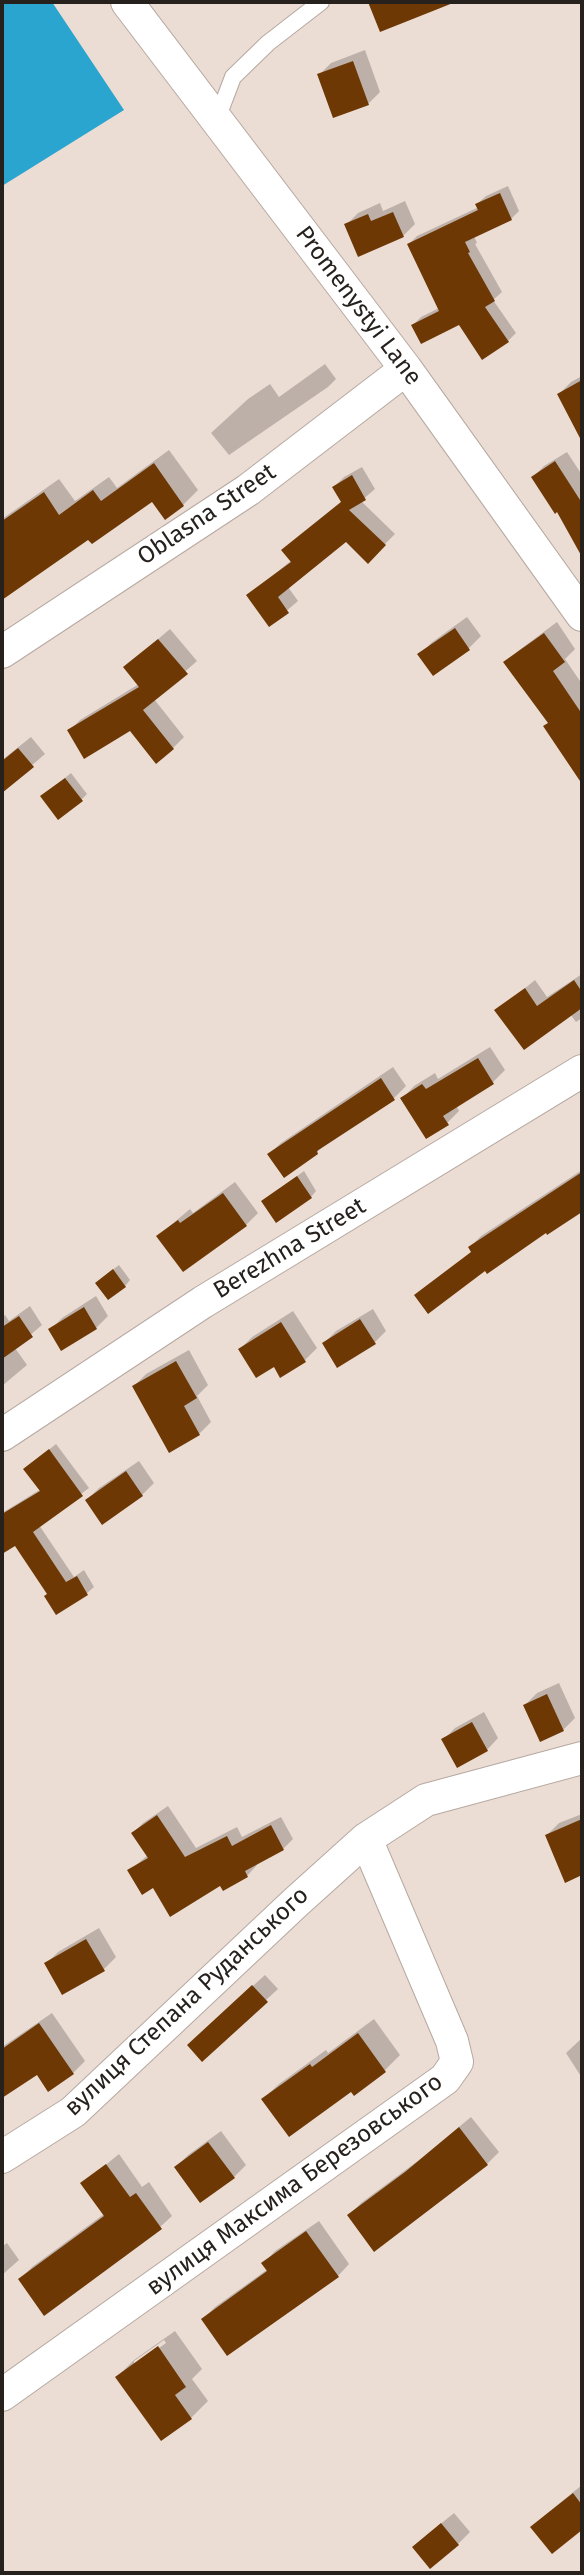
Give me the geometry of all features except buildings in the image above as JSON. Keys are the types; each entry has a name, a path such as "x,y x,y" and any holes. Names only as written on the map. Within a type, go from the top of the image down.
{"street":[{"name":"Promenystyi Lane","path":"127,2 407,369 582,615"},
{"name":"Oblasna Street","path":"2,652 248,490 407,369"},
{"name":"Berezhna Street","path":"2,1435 203,1302 582,1071"},
{"path":"366,1839 426,1800 582,1759"},
{"name":"вулиця Степана Руданського","path":"2,2157 73,2112 366,1839"},
{"name":"вулиця Максима Березовського","path":"2,2395 445,2079 457,2062 452,2040 366,1839"}],"lane":[{"path":"217,118 233,77 268,43 321,2"}],"water":[{"path":"2,2 52,2 124,110 2,186"}]}
